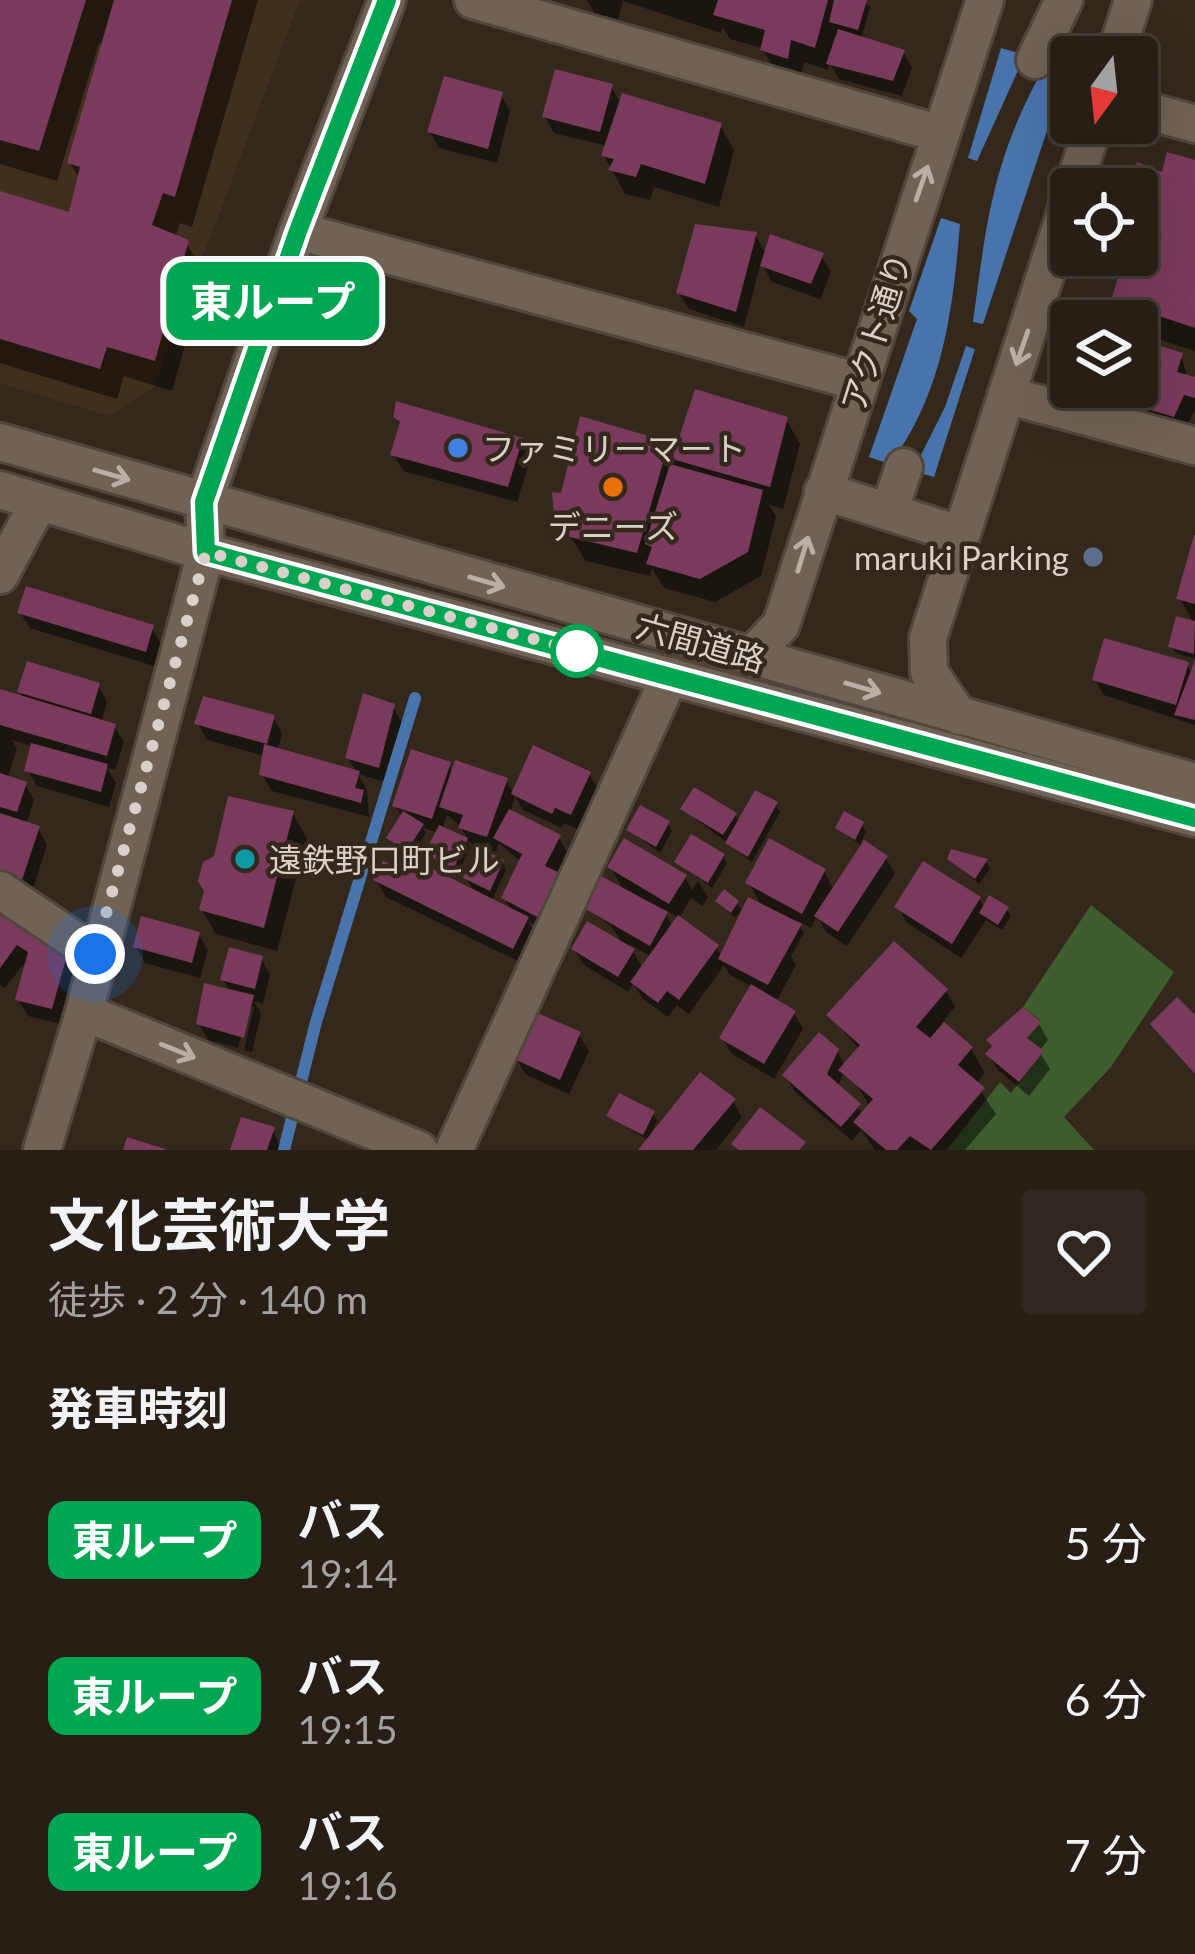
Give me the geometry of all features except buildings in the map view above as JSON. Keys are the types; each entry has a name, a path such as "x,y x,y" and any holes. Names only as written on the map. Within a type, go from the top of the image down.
{"street":[{"path":"42,1150 84,1012 95,954 206,552 204,502 298,231 387,0"},
{"path":"473,0 941,134"},
{"name":"アクト通り","path":"751,656 781,625 986,0"},
{"path":"1035,60 1064,0"},
{"path":"1122,36 1133,0"},
{"path":"1158,114 1195,124"},
{"path":"298,231 860,382"},
{"path":"959,716 939,692 926,657 958,533 1050,260"},
{"path":"1006,395 1195,446"},
{"name":"六間道路","path":"0,442 1195,782"},
{"name":"六間道路","path":"0,490 206,552 1195,818"},
{"path":"823,491 958,533"},
{"path":"0,575 39,502"},
{"path":"454,1150 670,676"},
{"path":"0,890 95,954"},
{"path":"84,1012 419,1150"}],"shaded area":[{"path":"0,0 300,0 153,388 109,416 0,383"}],"green space":[{"path":"1091,905 1174,972 1111,1067 1064,1117 1094,1150 947,1150 1000,1082 1011,1093 1043,1052 1027,1038 1041,1021 1023,1007"}],"water":[{"path":"1001,48 1025,55 977,161 968,158"},
{"path":"1047,62 1050,121 983,324 973,322 995,189 1015,128"},
{"path":"941,218 960,224 949,319 934,380 890,464 869,457 917,319 909,311"},
{"path":"966,346 975,349 934,477 913,471 945,407"}],"waterway":[{"path":"284,1150 316,1022 415,698"}],"bus line":[{"name":"東ループ","path":"387,0 298,231 204,502 206,552 1195,818"}],"place":[{"name":"ファミリーマート","path":"458,448"},
{"name":"デニーズ","path":"613,487"},
{"name":"maruki Parking","path":"1093,557"},
{"name":"遠鉄野口町ビル","path":"245,859"}],"route":[{"path":"95,954 206,552 586,653 577,651"}]}
